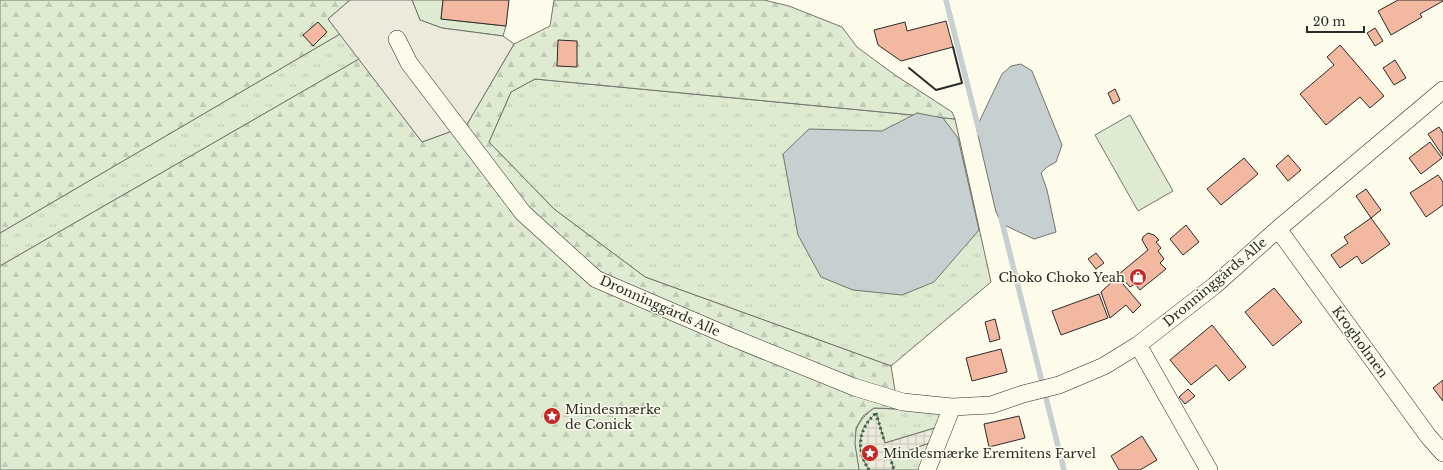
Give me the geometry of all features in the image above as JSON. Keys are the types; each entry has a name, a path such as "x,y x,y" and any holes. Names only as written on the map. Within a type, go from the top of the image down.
{"street":[{"name":"Dronninggårds Alle","path":"397,39 409,63 523,213 596,279 731,338 854,387 903,402 952,407 991,404 1059,385 1104,366 1138,345 1214,286 1278,229 1443,90"},
{"name":"Krogholmen","path":"1278,229 1428,436 1443,454"},
{"path":"1138,345 1209,470"},
{"path":"927,470 952,407"}],"green space":[{"path":"0,0 350,0 328,19 340,34 0,233"},
{"path":"412,0 443,0 441,19 506,26 503,36 442,28 420,20"},
{"path":"554,0 764,0 789,6 842,27 857,47 895,75 952,112 955,119 535,79 511,92 489,142 554,209 645,277 891,366 898,409 874,408 863,416 856,428 855,444 859,470 0,470 0,266 359,59 422,142 466,126 514,44 550,26"},
{"path":"340,34 359,59 0,266 0,233"},
{"path":"535,79 955,119 991,282 891,366 645,277 554,209 489,142 511,92"},
{"path":"1130,115 1173,191 1138,211 1095,135"},
{"path":"874,408 940,411 938,427 885,443 876,413 866,425 862,437 862,454 869,470 859,470 855,436 860,422"},
{"path":"932,442 922,470 894,470 890,457"}],"shaded area":[{"path":"350,0 412,0 420,20 442,28 503,36 514,44 466,126 422,142 328,19"},
{"path":"1021,64 1032,71 1062,145 1056,162 1047,167 1041,173 1047,190 1056,232 1034,239 1002,224 996,212 977,131 980,120 1002,74 1011,66"},
{"path":"917,113 943,118 958,138 979,230 934,282 902,295 853,290 821,277 798,235 783,154 809,129 882,131"},
{"path":"876,413 885,443 938,427 932,442 890,457 894,470 869,470 862,457 860,441 863,429"}],"building":[{"path":"443,0 509,0 506,26 441,19"},
{"path":"1398,0 1443,1 1420,14 1422,17 1391,35 1378,11"},
{"path":"946,21 953,47 901,61 878,45 874,30 905,22 907,31"},
{"path":"318,22 327,32 313,46 303,35"},
{"path":"1375,28 1383,41 1375,46 1367,33"},
{"path":"558,40 577,41 577,67 557,66"},
{"path":"1340,45 1384,96 1370,108 1360,97 1326,125 1300,94 1334,65 1327,57"},
{"path":"1395,60 1406,78 1394,85 1383,68"},
{"path":"1115,89 1120,100 1113,104 1108,93"},
{"path":"1439,127 1443,133 1443,156 1428,134"},
{"path":"1430,142 1442,158 1421,174 1409,158"},
{"path":"1288,155 1301,170 1288,181 1276,166"},
{"path":"1244,158 1258,174 1221,205 1207,189"},
{"path":"1438,175 1443,182 1443,205 1426,217 1410,193"},
{"path":"1366,189 1381,210 1371,218 1356,196"},
{"path":"1371,218 1390,244 1362,264 1357,256 1340,268 1331,255 1348,243 1344,237"},
{"path":"1186,225 1199,242 1183,255 1170,239"},
{"path":"1148,233 1154,235 1159,240 1156,242 1161,248 1158,251 1164,259 1160,263 1166,269 1140,290 1135,284 1130,287 1119,274 1148,250 1142,240"},
{"path":"1096,253 1104,263 1096,269 1088,259"},
{"path":"1117,277 1141,305 1133,313 1126,305 1110,318 1101,292"},
{"path":"1274,288 1302,322 1273,346 1245,312"},
{"path":"1099,294 1108,318 1061,335 1052,311"},
{"path":"995,319 1000,339 990,342 985,322"},
{"path":"1212,325 1246,367 1229,381 1216,365 1191,385 1170,360"},
{"path":"1001,349 1007,372 972,381 966,358"},
{"path":"1443,380 1443,401 1433,388"},
{"path":"1188,389 1195,396 1185,404 1179,397"},
{"path":"1019,416 1025,438 989,447 984,424"},
{"path":"1142,436 1157,460 1140,470 1119,470 1111,456"}],"waterway":[{"path":"946,0 980,134"},
{"path":"1001,218 1064,470"}],"hedge":[{"path":"876,413 884,440"},
{"path":"869,470 862,455 861,440 865,426 876,413"},
{"path":"890,457 894,470"}],"wall":[{"path":"909,68 936,90 962,83 953,47"}],"place":[{"name":"Choko Choko Yeah","path":"1138,277"},
{"name":"Mindesmærke de Conick","path":"552,416"},
{"name":"Mindesmærke Eremitens Farvel","path":"870,453"}]}
